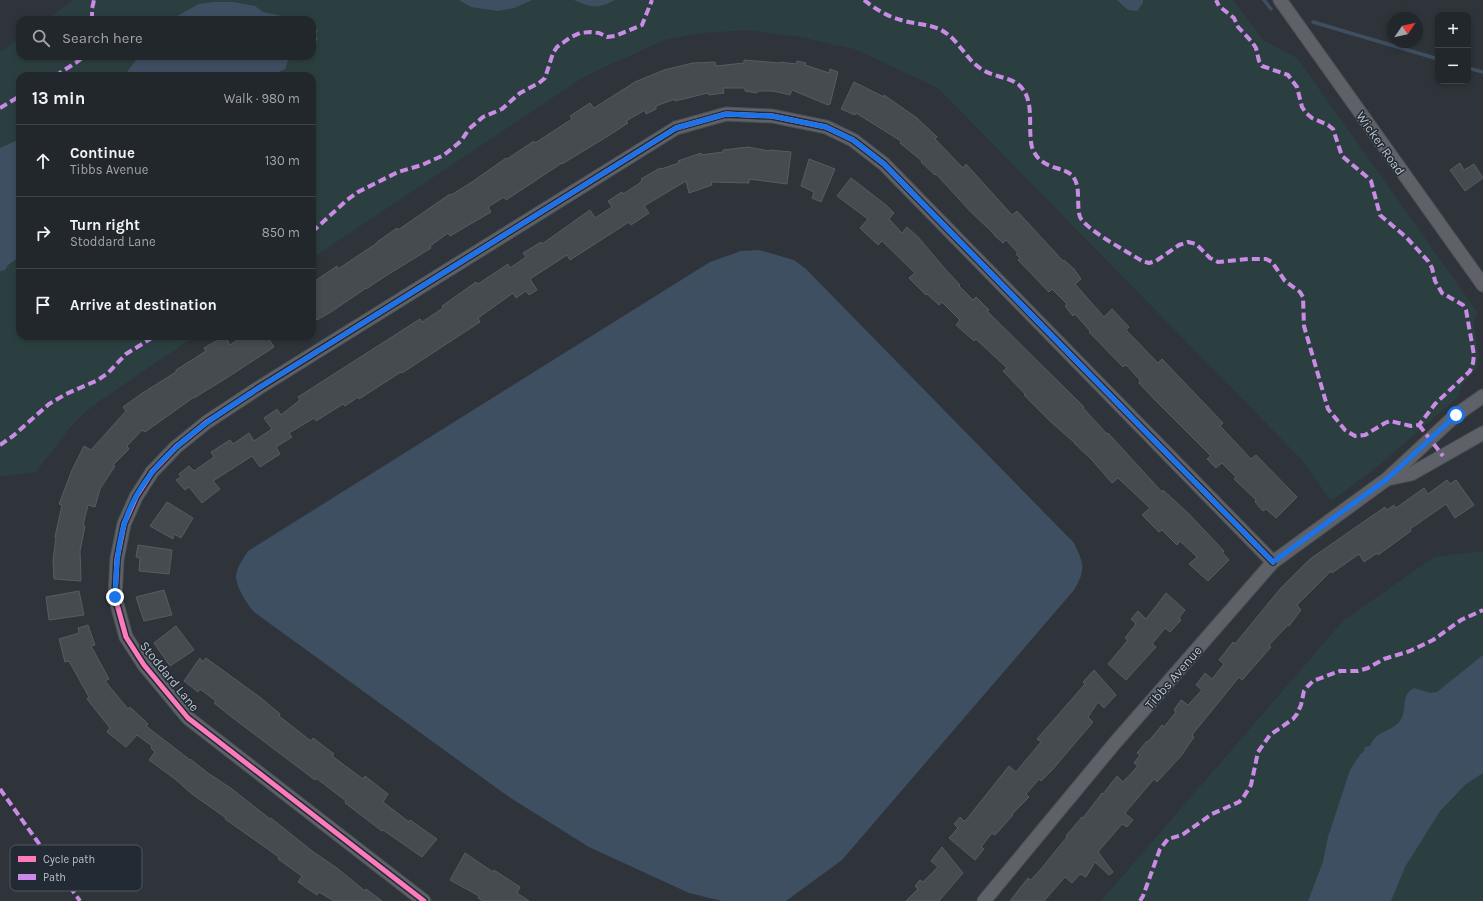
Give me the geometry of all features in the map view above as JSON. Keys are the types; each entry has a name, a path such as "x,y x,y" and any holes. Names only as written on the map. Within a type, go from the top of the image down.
{"street":[{"name":"Wicker Road","path":"1280,0 1483,285"},
{"name":"Stoddard Lane","path":"424,901 188,718 144,665 126,637 115,597 117,559 124,524 136,497 152,472 176,447 207,422 257,389 676,128 726,114 772,116 826,127 853,140 884,164 1273,562"},
{"name":"Tibbs Avenue","path":"984,901 1114,744 1273,562 1387,479 1456,415 1483,396"},
{"name":"Tibbs Avenue","path":"1387,479 1411,474 1483,433"}],"shaded area":[{"path":"74,0 1233,0 1264,41 1297,58 1478,313 1473,321 1479,355 1476,370 1463,384 1457,398 1372,471 1331,501 1301,459 938,88 855,49 800,37 747,30 702,33 665,40 598,70 579,80 316,255 316,72 16,72 16,340 189,340 83,414 71,426 36,472 0,477 0,52 16,41 16,60 316,60 316,16 52,16"},
{"path":"1483,551 1483,901 1101,901 1343,621 1434,557"}],"water":[{"path":"459,0 532,0 514,8 498,11 471,7"},
{"path":"574,0 615,0 604,5 590,6"},
{"path":"1117,0 1143,0 1143,3 1137,11 1128,10"},
{"path":"233,2 255,6 263,12 282,16 177,16 199,4"},
{"path":"136,60 289,60 285,69 279,72 127,72"},
{"path":"16,141 16,258 8,265 5,270 0,271 0,148"},
{"path":"759,250 794,260 806,269 1074,543 1082,562 1082,571 1074,590 842,860 786,901 722,901 689,893 589,847 509,797 254,612 248,605 238,586 236,574 238,567 248,551 710,262 741,251"},
{"path":"1483,655 1483,773 1466,784 1440,811 1405,867 1391,901 1308,901 1323,862 1328,837 1350,770 1364,751 1365,747 1370,746 1380,734 1397,725 1404,712 1407,695 1410,691 1414,688 1430,693 1437,692"}],"building":[{"path":"744,60 796,64 797,61 806,63 805,65 829,73 830,69 838,72 830,104 828,105 792,90 790,95 773,91 758,91 757,93 745,91 745,88 723,88 724,93 709,95 708,93 675,101 675,99 656,106 656,109 646,114 645,110 626,121 628,123 608,136 562,163 506,200 504,197 488,207 491,212 450,236 448,233 430,246 431,248 366,288 331,312 317,320 316,319 316,280 337,266 338,269 397,228 398,230 506,158 507,159 534,141 535,143 572,119 570,116 590,103 594,108 635,82 664,70 693,63 715,62 716,66 744,63"},
{"path":"854,82 884,97 884,95 917,118 937,137 935,139 963,168 966,164 1012,215 1017,211 1063,261 1064,260 1074,269 1081,279 1075,284 1104,317 1112,309 1129,327 1126,330 1158,363 1162,359 1223,423 1220,426 1251,459 1256,455 1297,497 1276,518 1266,509 1263,511 1255,502 1256,500 1234,479 1236,477 1222,463 1216,468 1207,459 1211,456 1139,383 1140,380 1126,365 1123,367 1089,332 1090,331 1075,314 1073,316 1065,306 1067,304 1052,289 1049,292 1018,260 1020,258 1016,254 1018,253 1006,240 1003,243 994,235 936,174 935,175 921,162 922,161 900,143 901,141 856,113 855,115 841,109"},
{"path":"748,147 769,151 791,152 787,184 749,179 749,183 711,182 712,185 689,193 686,181 644,206 649,213 631,225 629,222 570,260 567,255 530,279 537,290 529,295 526,291 516,298 513,293 478,318 480,322 402,373 401,372 359,399 358,397 345,406 343,404 316,421 314,418 289,433 292,437 276,447 280,454 260,467 252,456 213,481 220,489 202,503 189,487 185,490 176,480 181,477 179,474 189,466 194,471 214,457 211,452 230,440 233,444 249,433 254,441 272,429 264,418 277,409 281,415 300,400 298,397 420,319 422,322 443,308 442,306 476,282 478,284 508,264 510,268 526,257 523,253 541,242 542,244 590,210 595,218 612,207 608,201 622,192 623,194 640,183 642,180 641,179 660,168 661,169 679,163 678,161 701,153 701,155 723,152 723,150"},
{"path":"809,159 835,169 821,202 812,198 814,192 801,186"},
{"path":"1460,163 1464,170 1474,164 1483,178 1465,191 1450,170"},
{"path":"851,178 894,213 889,219 902,233 907,227 918,237 960,285 959,286 973,300 976,297 989,310 987,311 1084,407 1083,408 1162,492 1163,490 1189,514 1224,551 1222,552 1229,560 1208,581 1189,564 1197,557 1180,541 1177,545 1162,530 1159,532 1142,515 1150,508 1118,478 1112,483 1075,443 1024,395 1025,394 1003,371 1007,368 976,339 974,341 956,325 960,320 942,302 939,305 927,294 926,295 909,278 915,273 882,241 878,245 860,228 868,219 837,196"},
{"path":"218,340 227,340 230,345 237,340 270,340 274,347 194,397 145,432 142,430 127,446 129,449 113,465 115,466 100,489 95,507 88,505 83,525 85,526 80,551 81,581 54,579 53,561 55,537 62,505 59,504 72,470 84,446 91,450 126,411 123,407 206,351 204,348"},
{"path":"1447,480 1450,484 1456,480 1474,505 1455,518 1446,504 1410,529 1411,531 1378,555 1377,553 1364,562 1359,554 1332,573 1331,571 1297,605 1301,610 1289,626 1288,625 1269,645 1271,647 1242,680 1239,677 1192,735 1194,737 1181,756 1157,782 1154,779 1125,813 1133,820 1127,827 1122,824 1098,852 1113,872 1109,875 1095,862 1086,877 1080,874 1072,883 1065,877 1044,901 1010,901 1028,878 1031,880 1041,869 1067,837 1066,836 1082,817 1083,818 1117,776 1123,782 1138,766 1134,763 1140,755 1137,753 1162,725 1164,727 1176,712 1174,710 1181,700 1188,705 1202,690 1196,685 1205,673 1212,679 1224,664 1219,660 1233,642 1235,644 1280,589 1310,559 1385,507 1387,510 1394,505 1396,508 1424,488 1428,494"},
{"path":"167,502 193,518 181,538 174,534 173,539 150,526"},
{"path":"138,545 172,550 169,574 139,571 140,558 136,557"},
{"path":"164,590 172,615 144,621 136,597"},
{"path":"79,591 84,615 49,620 46,597"},
{"path":"1166,593 1185,610 1179,618 1181,620 1170,632 1165,628 1152,644 1156,647 1126,680 1108,664 1128,640 1125,638 1136,624 1131,619 1138,611 1146,619"},
{"path":"88,625 95,645 91,646 109,679 105,681 128,709 130,707 148,724 146,726 270,819 271,818 365,891 366,889 382,901 334,901 319,892 317,895 298,882 302,876 278,859 279,857 225,819 226,818 192,794 175,779 149,760 155,752 151,748 152,746 137,735 126,747 107,732 110,728 87,699 89,697 69,661 65,662 59,639 79,633 78,628"},
{"path":"176,626 194,650 170,666 154,643"},
{"path":"200,658 202,662 206,658 261,698 280,714 279,716 311,741 313,738 334,754 332,756 363,779 365,776 388,794 383,802 409,822 410,820 437,839 422,857 383,830 382,831 345,803 346,801 316,778 315,780 233,718 214,703 216,701 200,689 198,692 184,681"},
{"path":"1094,670 1116,695 1104,708 1098,702 1088,717 1093,722 1053,769 1041,781 1039,779 1026,794 1029,797 1012,814 1013,815 995,835 992,833 981,847 984,849 975,860 949,838 958,828 954,824 960,817 964,821 966,820 1009,766 1016,772 1041,742 1037,739 1085,684 1083,682"},
{"path":"942,847 963,873 939,901 906,901 918,889 915,886 920,880 923,882 938,867 931,861"},
{"path":"465,853 493,872 494,870 520,887 517,893 529,901 483,901 478,898 479,896 450,880"}],"waterway":[{"path":"1264,0 1271,9"},
{"path":"1313,22 1435,58"},
{"path":"1471,69 1483,72"}],"marked path":[{"path":"92,16 94,0"},
{"path":"316,228 358,192 398,172 422,165 444,155 461,141 469,129 483,117 502,109 520,93 539,83 545,78 553,53 557,47 571,37 580,33 590,32 599,33 607,37 615,36 642,25 652,0"},
{"path":"864,0 891,17 939,29 952,38 977,66 987,72 1011,80 1019,85 1028,98 1032,147 1036,155 1041,161 1071,174 1076,182 1080,217 1090,228 1108,240 1142,261 1149,263 1156,261 1179,245 1188,242 1196,244 1210,258 1218,262 1248,259 1266,259 1272,262 1285,281 1300,292 1303,297 1304,326 1328,409 1345,430 1355,436 1365,435 1390,421 1411,426 1419,425 1435,404 1470,371 1474,355 1466,310 1463,305 1442,293 1435,281 1432,268 1428,261 1406,237 1380,215 1371,181 1342,156 1333,129 1328,125 1312,118 1306,113 1302,107 1297,87 1288,75 1262,66 1259,61 1256,48 1252,42 1238,27 1234,18 1219,6 1216,0"},
{"path":"61,72 79,60"},
{"path":"0,108 16,98"},
{"path":"0,445 13,436 49,404 66,394 98,380 108,373 126,354 149,340"},
{"path":"1419,425 1443,456"},
{"path":"1140,901 1160,849 1168,839 1182,835 1212,814 1239,802 1243,798 1251,785 1258,752 1270,735 1293,719 1297,714 1301,705 1304,691 1313,681 1340,671 1358,671 1368,668 1384,659 1410,651 1433,640 1461,620 1483,610"},
{"path":"0,789 40,845"},
{"path":"73,891 80,901"}],"cycle path":[{"path":"424,901 188,718 144,665 126,637 115,597 117,559 124,524 136,497 152,472 176,447 207,422 257,389 676,128 726,114 772,116 826,127 853,140 884,164 1273,562"}],"route":[{"path":"115,597 117,559 124,524 136,497 152,472 176,447 207,422 257,389 676,128 726,114 772,116 826,127 853,140 884,164 1273,562 1387,479 1456,415"}]}
